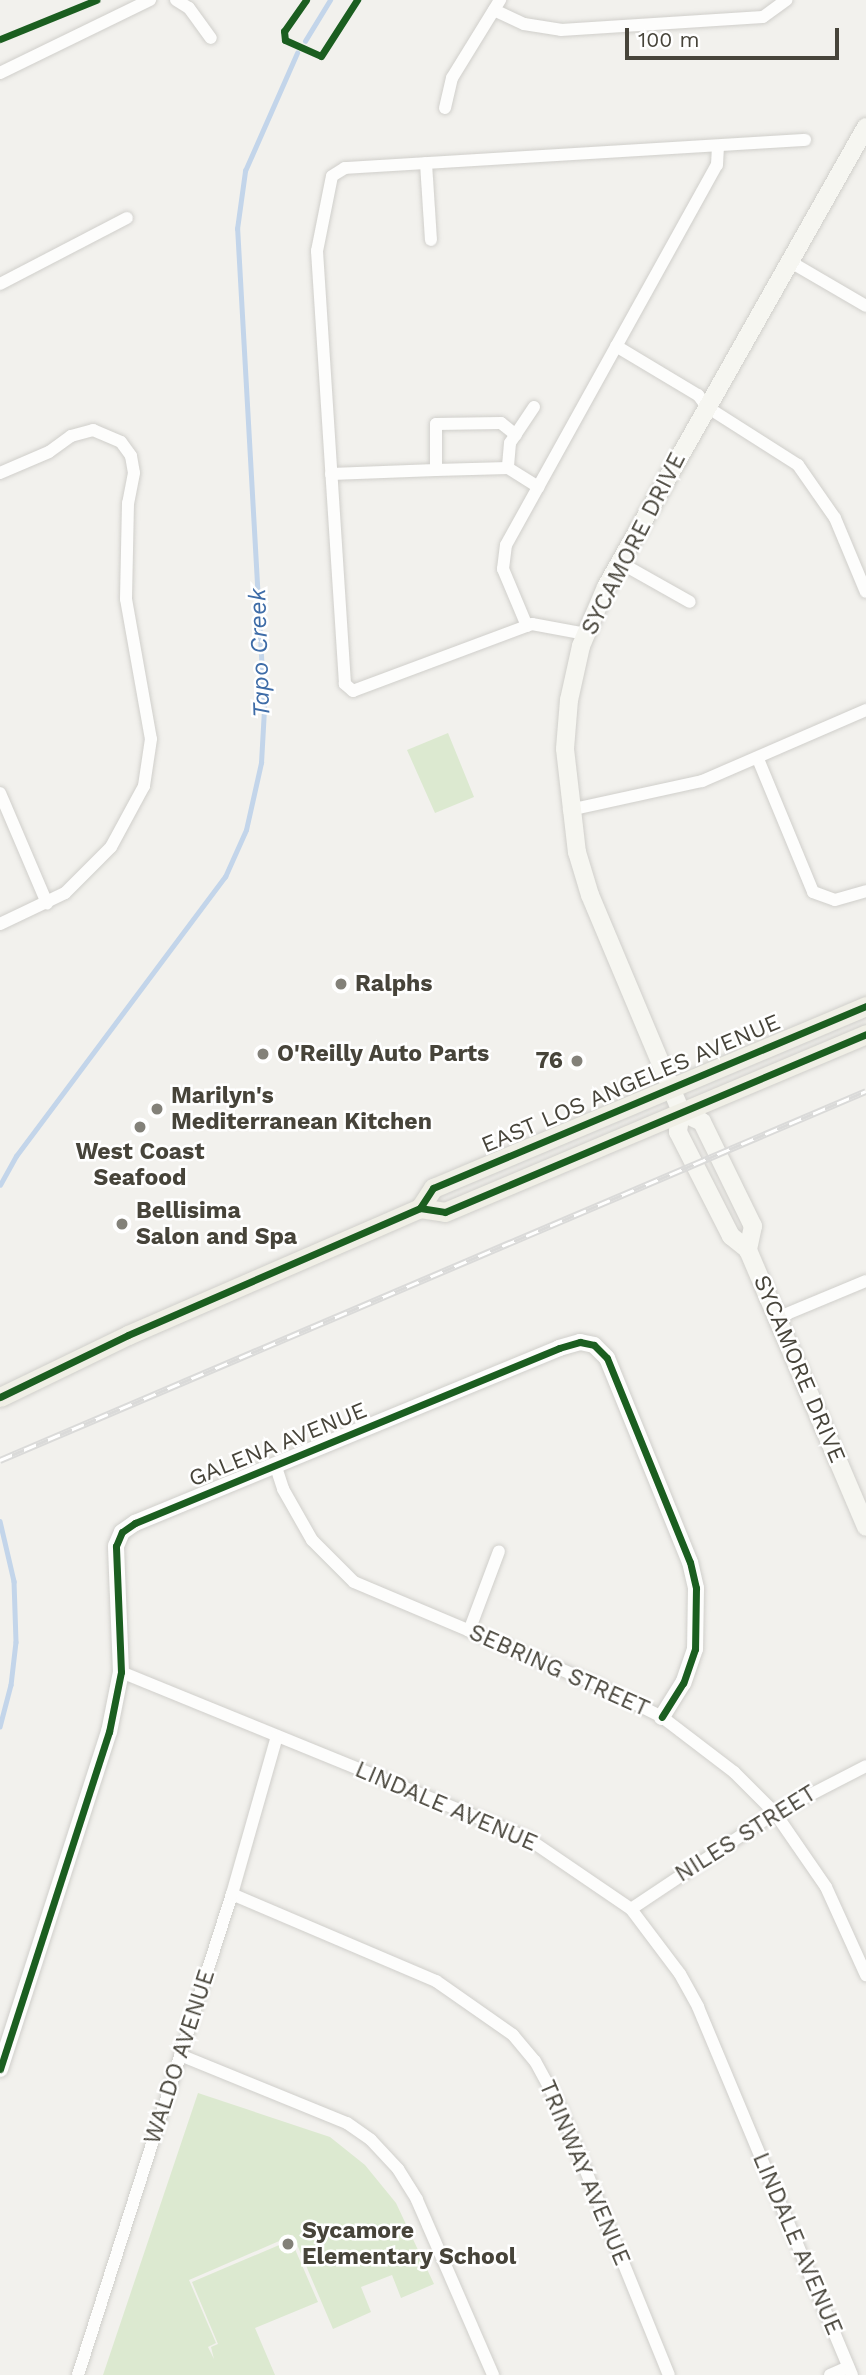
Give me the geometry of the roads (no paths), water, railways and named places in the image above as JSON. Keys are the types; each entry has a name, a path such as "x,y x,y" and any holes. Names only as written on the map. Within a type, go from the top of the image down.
{"main road":[{"name":"SYCAMORE DRIVE","path":"866,127 619,562 586,634 569,700 565,749 569,810 590,895 681,1112 678,1132 731,1236 748,1250 866,1527"},
{"name":"EAST LOS ANGELES AVENUE","path":"420,1208 433,1188 866,1006"},
{"name":"EAST LOS ANGELES AVENUE","path":"0,1397 128,1335 420,1208 445,1212 866,1034"},
{"name":"SYCAMORE DRIVE","path":"681,1112 702,1122 753,1226 748,1250"}],"street":[{"path":"0,73 150,0"},
{"path":"176,0 194,13 211,38"},
{"path":"446,108 452,78 497,5 524,24 561,30 763,17 786,0"},
{"path":"586,634 527,626 353,691 345,684 317,251 332,176 345,168 805,140"},
{"path":"527,626 502,558 538,487 718,165 718,146"},
{"path":"426,163 430,240"},
{"path":"0,284 127,218"},
{"path":"789,261 866,306"},
{"path":"616,346 698,395 707,407 780,449 817,486 866,592"},
{"path":"508,468 510,443 534,407"},
{"path":"436,470 436,424 501,423 516,435"},
{"path":"0,473 49,452 80,432 93,430 116,438 131,456 135,473 128,503 126,599 149,713 149,765 136,807 111,847 83,879 47,904 0,924"},
{"path":"331,474 508,468 538,487"},
{"path":"619,562 690,602"},
{"path":"569,810 690,785 758,759 866,710"},
{"path":"758,759 813,892 835,900 866,891"},
{"path":"0,793 47,904"},
{"path":"777,1318 866,1281"},
{"name":"GALENA AVENUE","path":"0,2069 109,1732 121,1672 116,1546 122,1532 559,1348 580,1342 594,1345 607,1358 690,1562 696,1588 695,1649 683,1683 662,1717"},
{"name":"SEBRING STREET","path":"276,1467 296,1514 334,1566 373,1593 469,1631 662,1717 734,1772 775,1813 826,1887 866,1975"},
{"path":"469,1631 499,1551"},
{"name":"LINDALE AVENUE","path":"121,1672 527,1838 631,1909 680,1974 698,2007 850,2371"},
{"name":"WALDO AVENUE","path":"78,2375 232,1894 277,1737"},
{"name":"NILES STREET","path":"631,1909 775,1813 866,1766"},
{"name":"TRINWAY AVENUE","path":"232,1894 436,1981 513,2035 535,2061 560,2107 669,2375"},
{"path":"180,2055 347,2123 371,2140 398,2169 417,2200 493,2375"},
{"path":"830,2375 850,2371"}],"waterway":[{"name":"Tapo Creek","path":"305,41 330,0"},
{"name":"Tapo Creek","path":"0,1185 16,1156 225,877 246,830 261,763 264,709 237,229 245,171 297,53"},
{"name":"Tapo Creek","path":"0,1521 14,1581 16,1642 11,1685 0,1727"}],"railway":[{"path":"0,1460 866,1091"}],"place":[{"name":"Ralphs","path":"341,984"},
{"name":"O'Reilly Auto Parts","path":"263,1054"},
{"name":"76","path":"577,1061"},
{"name":"Marilyn's Mediterranean Kitchen","path":"157,1109"},
{"name":"West Coast Seafood","path":"140,1127"},
{"name":"Bellisima Salon and Spa","path":"122,1224"},
{"name":"Sycamore Elementary School","path":"288,2244"}]}
